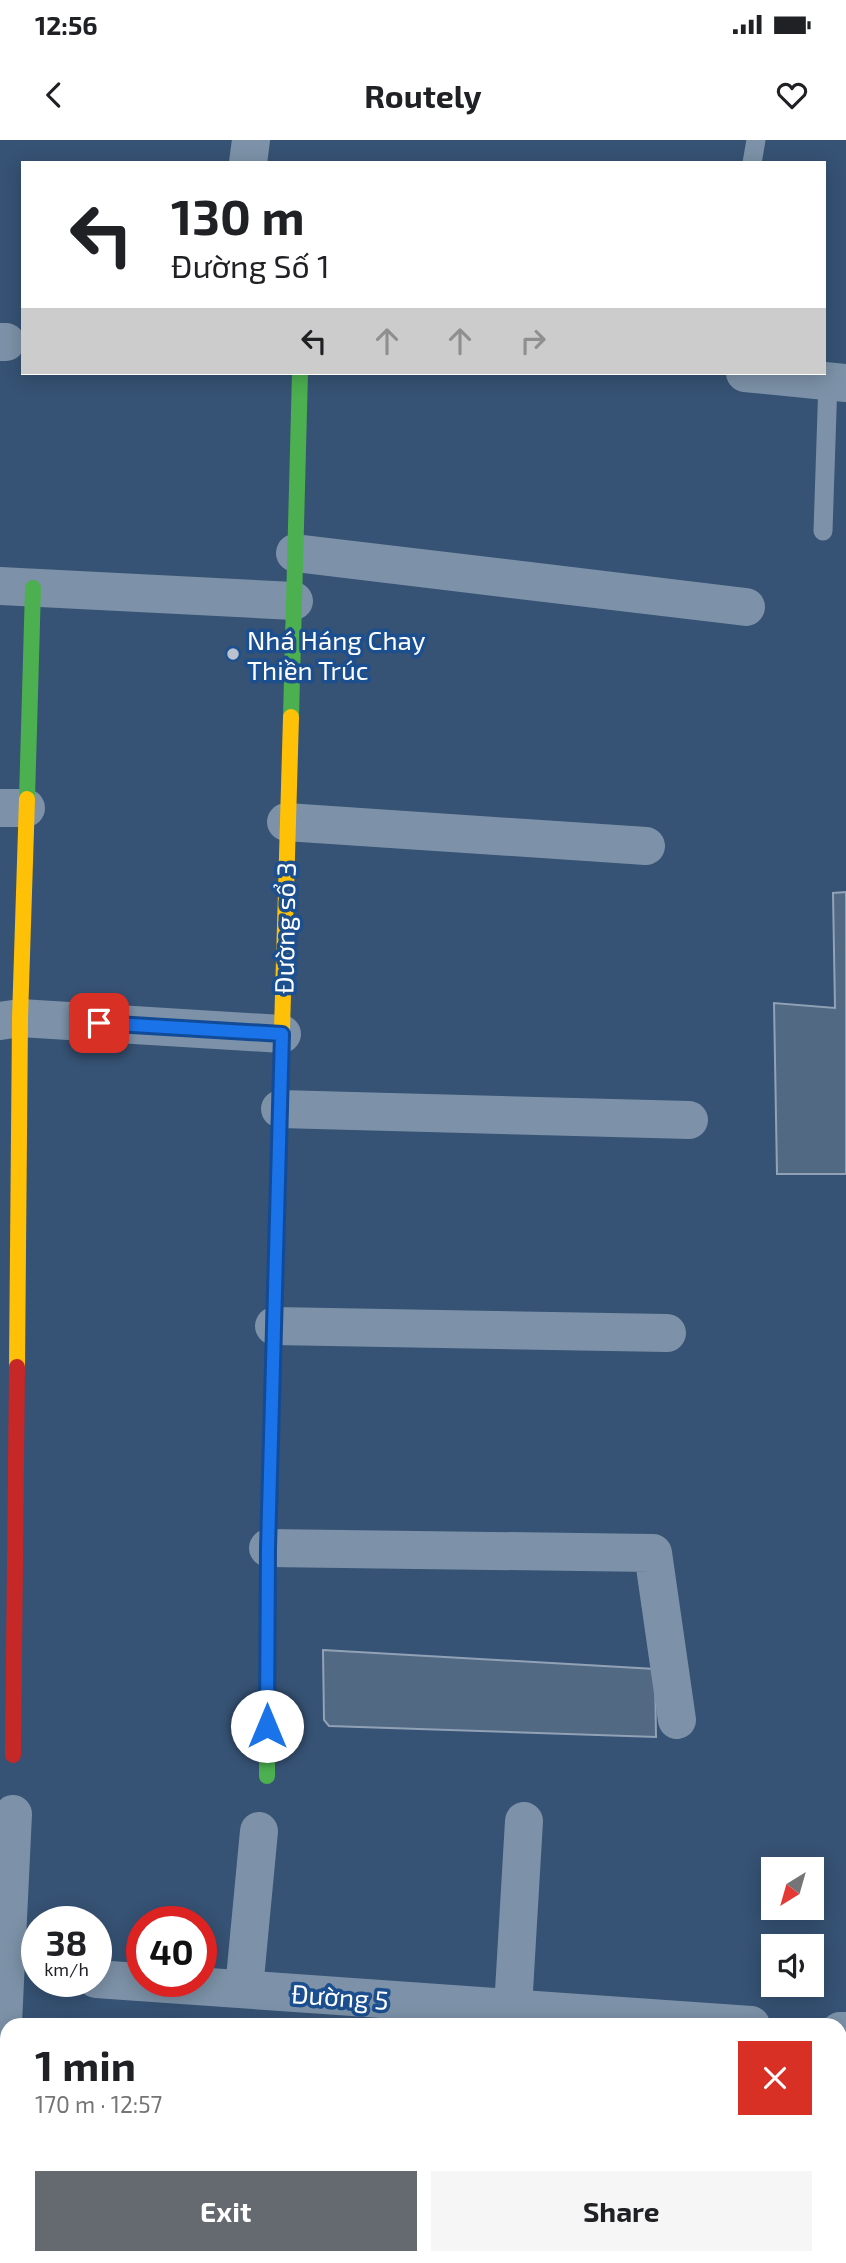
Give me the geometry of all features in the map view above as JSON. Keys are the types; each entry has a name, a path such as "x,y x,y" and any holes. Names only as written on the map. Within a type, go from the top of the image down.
{"street":[{"path":"248,161 251,140"},
{"name":"Đường sổ 3","path":"267,1776 268,1548 300,375"},
{"path":"765,375 837,382"},
{"path":"295,553 746,607"},
{"path":"13,1755 10,1019 16,587 294,601"},
{"path":"286,822 646,846"},
{"path":"10,1019 282,1034"},
{"path":"280,1109 689,1120"},
{"path":"274,1326 667,1334"},
{"path":"268,1548 653,1553 677,1720"},
{"path":"8,2018 14,1973 13,1814"},
{"path":"513,2008 524,1821"},
{"path":"244,1989 259,1831"},
{"name":"Đường 5","path":"112,1980 653,2018"}],"lane":[{"path":"752,161 756,140"},
{"path":"823,531 837,382"}],"building":[{"path":"846,892 846,1174 777,1174 774,1003 835,1008 833,893"},
{"path":"323,1650 655,1669 656,1737 329,1726 324,1720"}],"traffic: fast":[{"path":"291,717 300,375"},
{"path":"27,799 33,588"},
{"path":"267,1776 268,1548 279,1134"}],"traffic: slow":[{"path":"279,1134 291,717"},
{"path":"17,1367 20,1018 27,799"}],"traffic: jam":[{"path":"13,1755 17,1367"}],"place":[{"name":"Nhá Háng Chay Thiền Trúc","path":"233,654"}],"route":[{"path":"99,1023 282,1034 268,1548 267,1726"}]}
